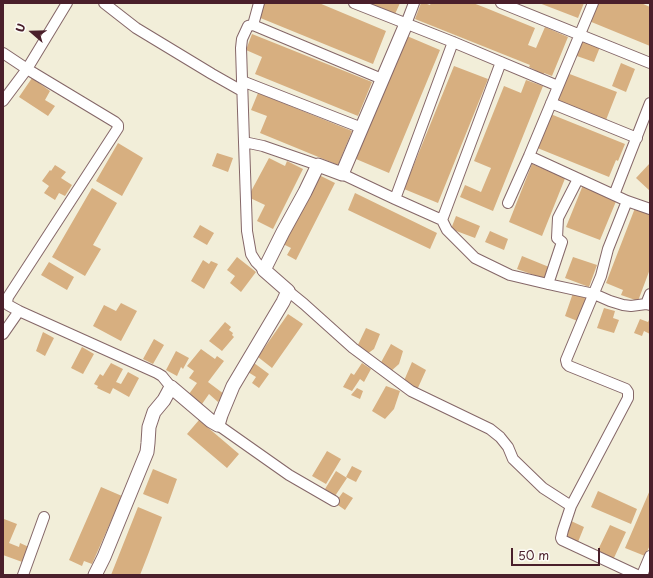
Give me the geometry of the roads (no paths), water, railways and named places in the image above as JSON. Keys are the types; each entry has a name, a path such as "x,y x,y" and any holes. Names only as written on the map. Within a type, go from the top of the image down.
{"street":[{"path":"3,101 27,70 67,3"},
{"path":"104,3 136,28 242,91"},
{"path":"253,25 259,3"},
{"path":"354,3 558,86"},
{"path":"342,174 414,3"},
{"path":"502,3 650,63"},
{"path":"508,203 593,3"},
{"path":"382,79 253,25 248,26 242,39 241,48 247,230 251,254 264,270 353,348 411,391 490,429 500,437 508,447 513,459 543,488 571,506"},
{"path":"395,199 453,42"},
{"path":"3,53 27,70 118,125 115,134 8,297 8,305 162,376 171,387 211,421 289,475 334,501"},
{"path":"442,220 501,62"},
{"path":"242,81 362,128"},
{"path":"551,103 636,138"},
{"path":"614,195 650,103"},
{"path":"244,142 263,146 318,164 442,220 447,230 475,258 514,276 594,294 623,305 631,306 649,301"},
{"path":"529,156 627,201 650,209"},
{"path":"264,270 318,164"},
{"path":"548,284 562,242 557,238 558,218 578,179"},
{"path":"627,201 608,249 601,276 566,360 567,364 573,368 626,389 628,392 626,403 571,506 561,535 562,540 637,575"},
{"path":"218,425 233,386 288,291"},
{"path":"3,334 19,311"},
{"path":"95,575 104,557 147,452 149,427 154,412 164,400 171,387"},
{"path":"23,575 44,517"},
{"path":"642,575 650,556"}]}
